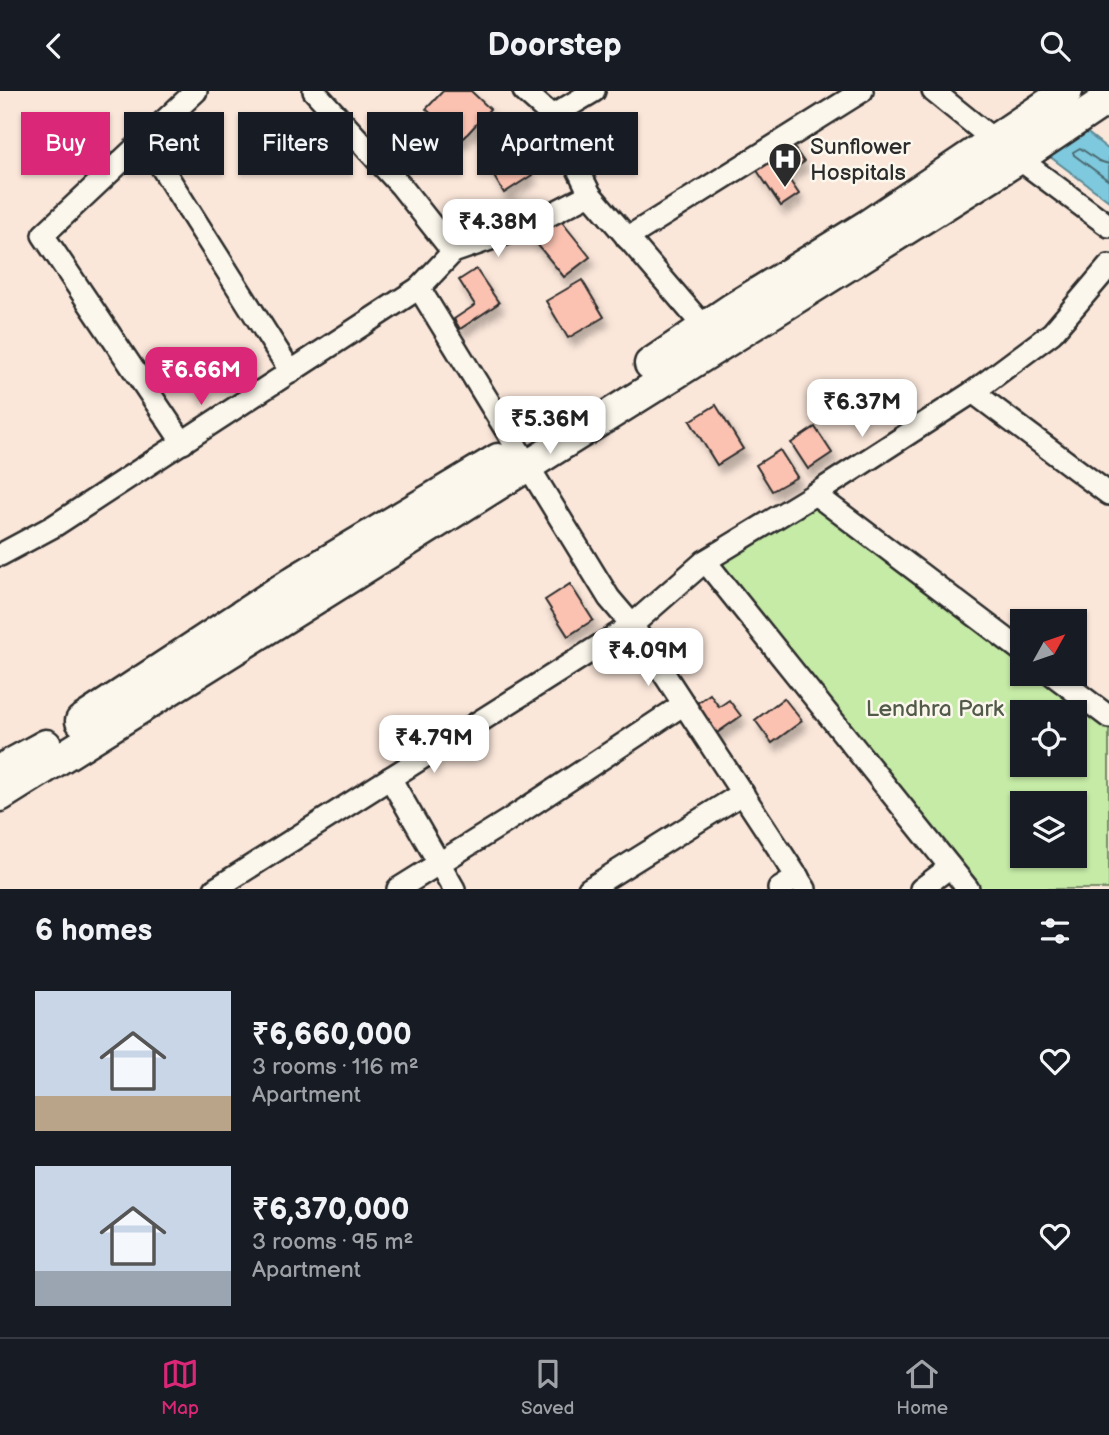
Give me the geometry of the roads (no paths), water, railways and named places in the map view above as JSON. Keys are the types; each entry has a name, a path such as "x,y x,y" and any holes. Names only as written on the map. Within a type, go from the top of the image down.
{"main road":[{"path":"0,796 522,456 1007,150 1067,91"},
{"path":"0,770 30,755 299,578 522,456 705,328 1007,150 1109,98"}],"street":[{"path":"175,112 196,91"},
{"path":"314,91 401,186 453,252"},
{"path":"524,91 548,112"},
{"path":"559,112 594,91"},
{"path":"933,91 1109,226"},
{"path":"627,237 847,95"},
{"path":"124,160 43,235 183,443"},
{"path":"166,175 291,372"},
{"path":"581,175 590,194 705,328"},
{"path":"0,555 54,526 419,288 453,252 528,226 590,194"},
{"path":"215,889 632,625 705,561 973,392 1052,333 1109,266"},
{"path":"419,288 609,598 632,625 802,883 779,889"},
{"path":"973,392 1109,494"},
{"path":"815,494 1010,642"},
{"path":"705,561 968,889"},
{"path":"1068,686 1109,717"},
{"path":"398,889 684,704"},
{"path":"390,778 454,889"},
{"path":"589,889 743,793"},
{"path":"921,889 950,867"}],"water":[{"path":"1079,126 1109,150 1109,201 1045,153"}],"place":[{"name":"Sunflower Hospitals","path":"785,189"}],"park label":[{"name":"Lendhra Park","path":"935,708"}]}
